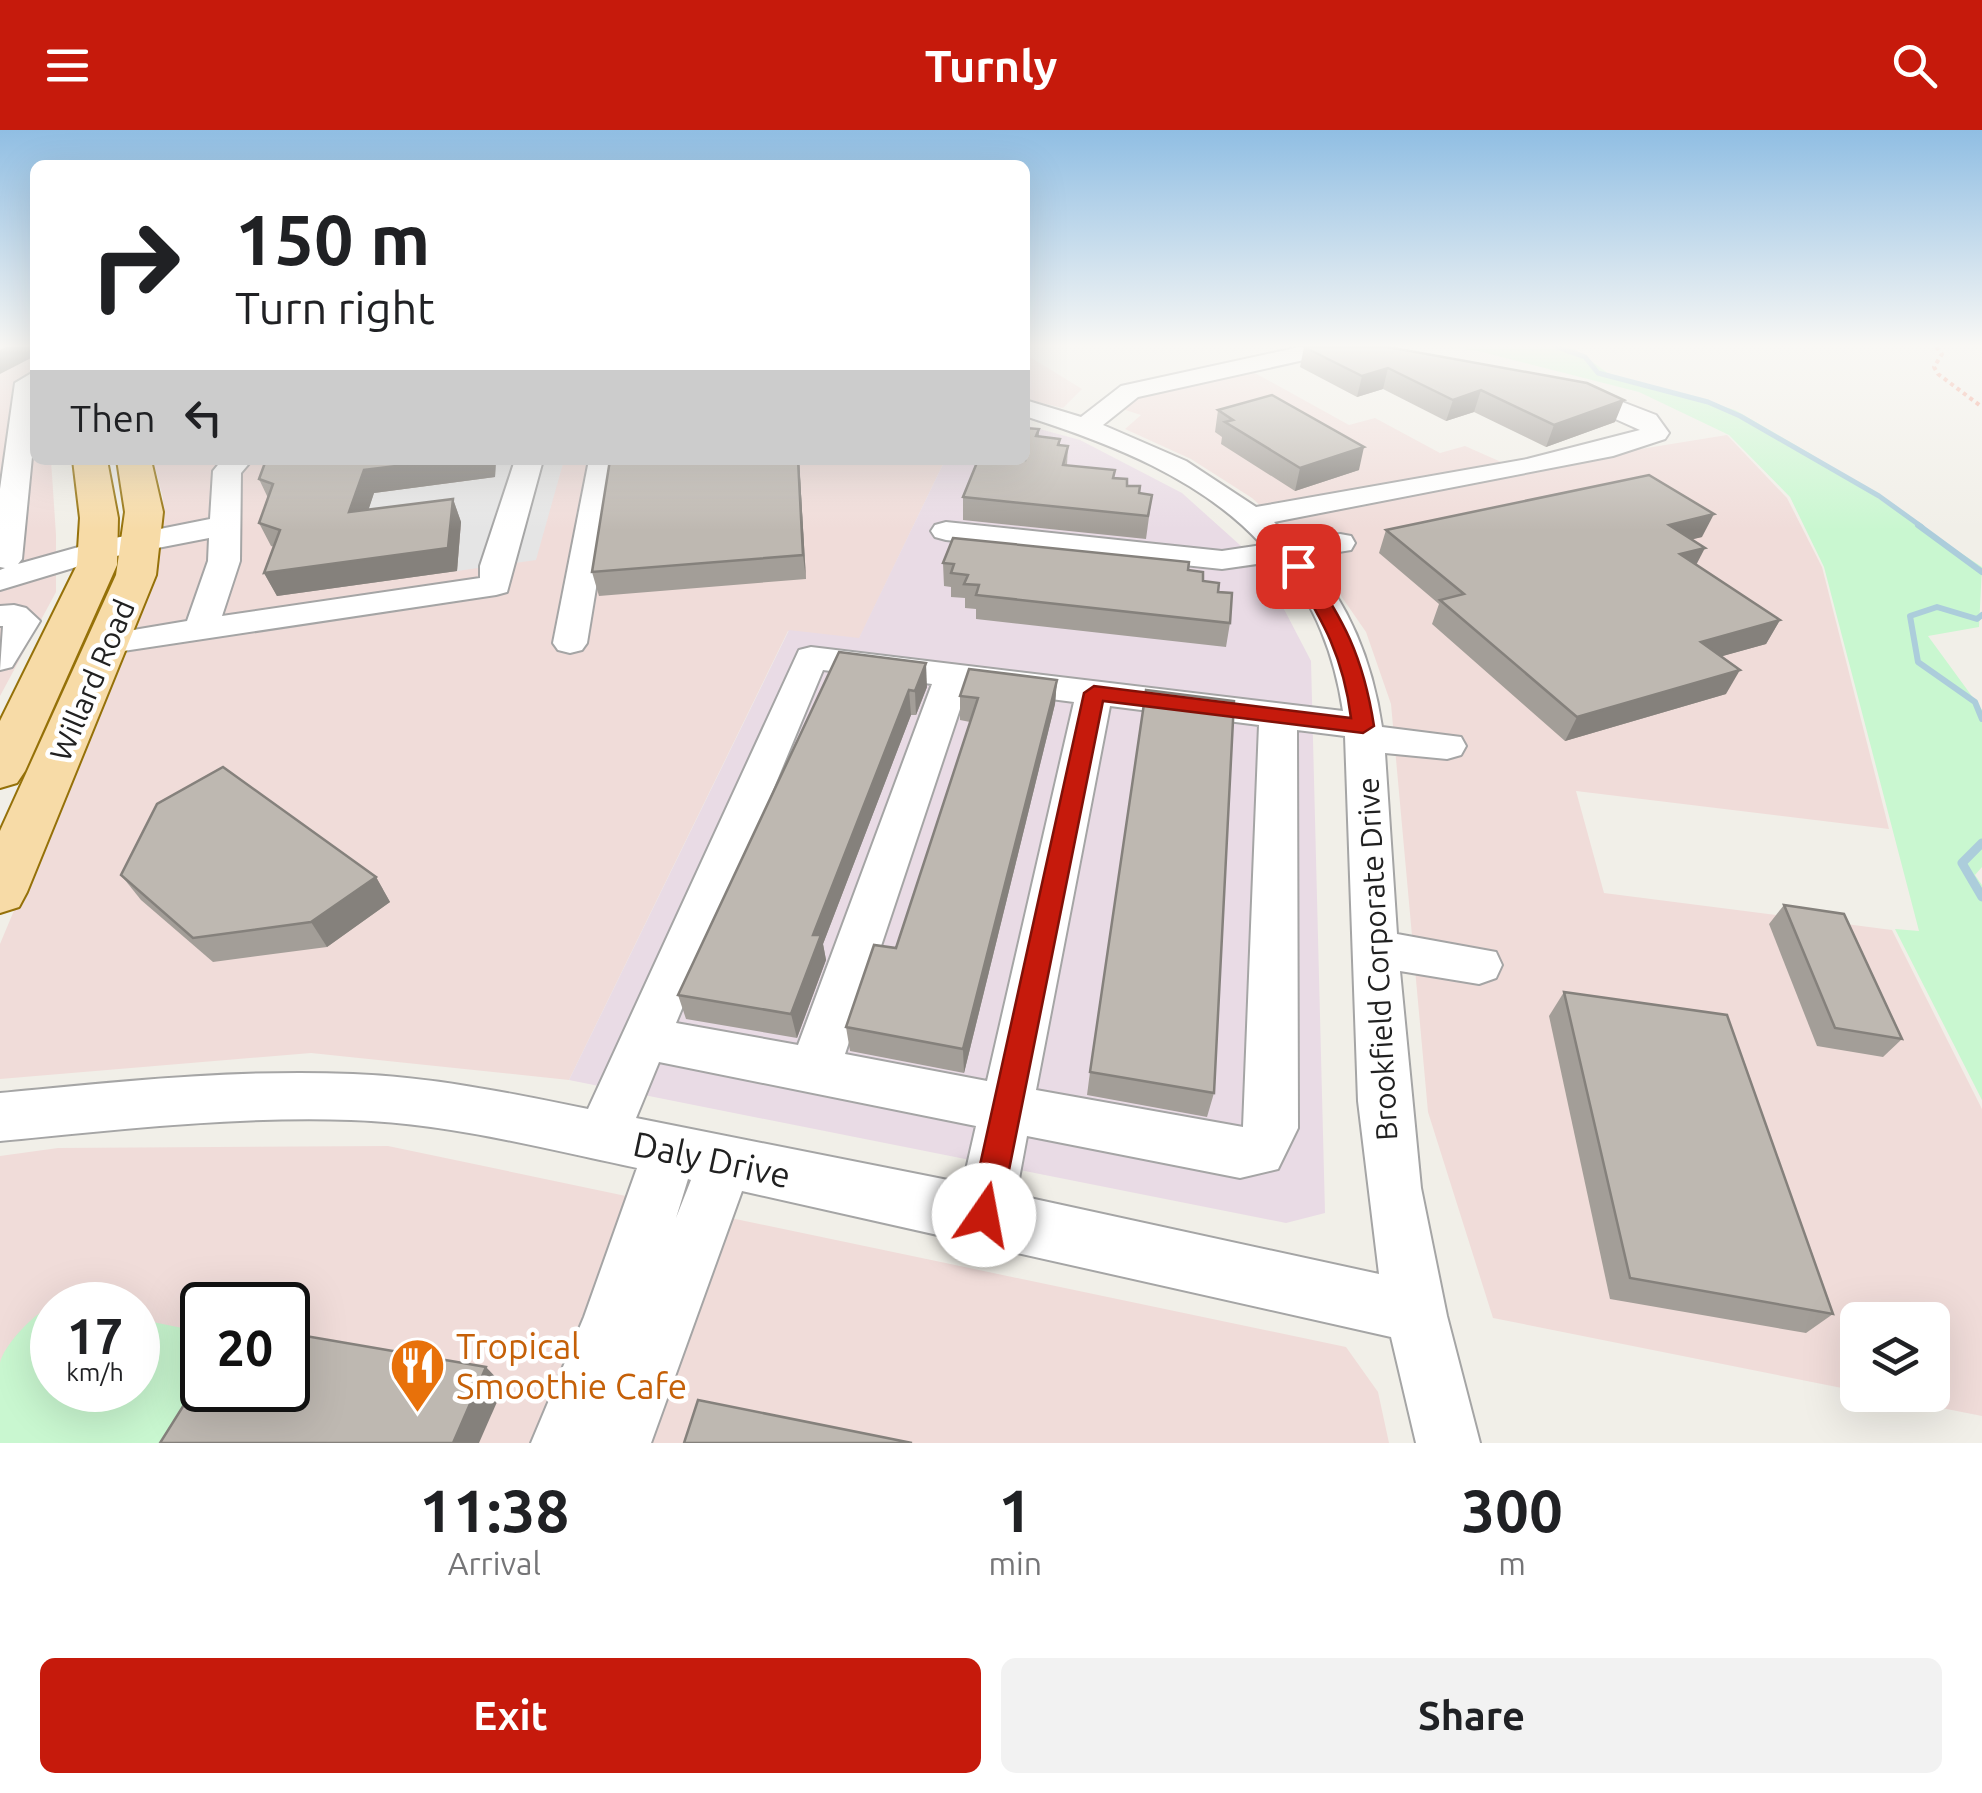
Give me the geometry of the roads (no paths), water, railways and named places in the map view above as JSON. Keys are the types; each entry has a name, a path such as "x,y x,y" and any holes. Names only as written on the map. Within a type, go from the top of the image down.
{"main road":[{"name":"Willard Road","path":"0,892 136,575 121,546 92,465"},
{"name":"Willard Road","path":"0,771 90,585 144,512 135,465"}],"street":[{"path":"24,408 2,566 228,525"},
{"path":"1085,426 1108,408"},
{"path":"1251,517 1527,466 1613,448 1656,433 1647,422 1618,408"},
{"name":"Brookfield Corporate Drive","path":"1030,410 1085,426 1177,466 1251,517 1314,587 1341,635 1358,688 1363,732 1392,1185 1414,1312 1448,1443"},
{"path":"200,628 224,562 227,472 233,465"},
{"path":"110,643 496,585 496,566 527,465"},
{"path":"570,643 602,465"},
{"path":"946,530 1222,560 1340,543"},
{"path":"0,616 14,615 23,620 0,659"},
{"path":"602,1136 810,658 1278,716 1447,746"},
{"path":"814,1070 953,676"},
{"path":"984,1215 1094,693"},
{"path":"645,1038 1240,1153 1259,1151 1272,1128 1278,716"},
{"path":"1375,948 1478,966"},
{"name":"Daly Drive","path":"0,1117 208,1096 354,1097 462,1108 984,1215 1414,1312"},
{"path":"563,1443 613,1320 698,1156"},
{"path":"619,1443 698,1156"}],"waterway":[{"path":"1722,408 1879,496 1922,527"},
{"path":"1918,525 1982,572"},
{"path":"1982,615 1977,619 1937,607 1910,616 1918,662 1975,702 1982,719"},
{"path":"1982,843 1962,863 1982,897"}],"place":[{"name":"Tropical Smoothie Cafe","path":"417,1415"}]}
